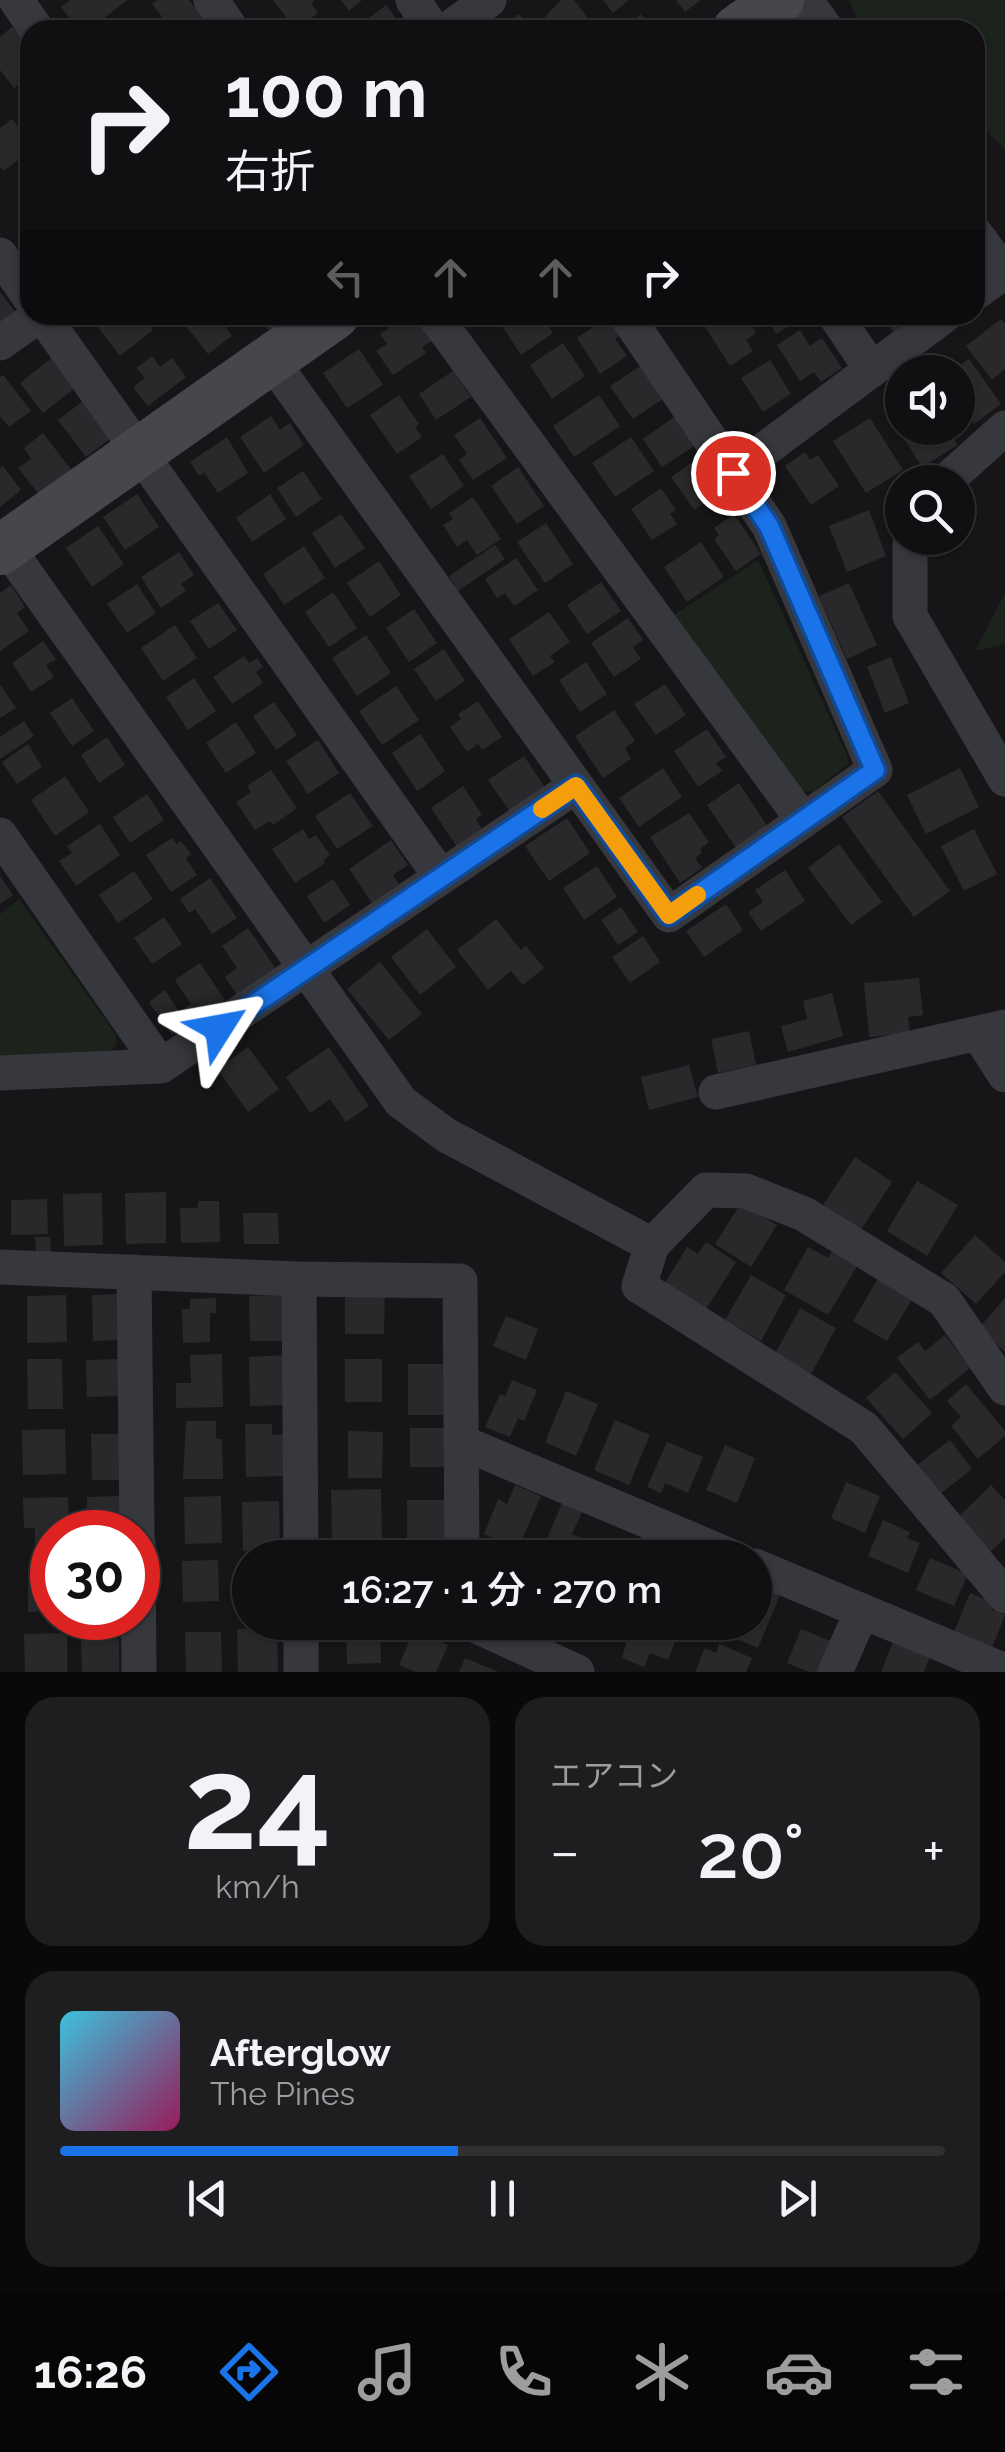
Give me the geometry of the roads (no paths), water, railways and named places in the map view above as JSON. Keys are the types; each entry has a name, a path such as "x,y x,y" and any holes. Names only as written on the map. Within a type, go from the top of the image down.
{"street":[{"path":"460,20 489,0"},
{"path":"751,20 779,0"},
{"path":"985,247 1004,273"},
{"path":"0,255 20,284"},
{"path":"0,343 26,325"},
{"path":"48,325 441,877"},
{"path":"320,325 3,548 401,1102 446,1134 652,1245"},
{"path":"441,325 804,820"},
{"path":"271,360 669,915 875,770 769,526 633,325"},
{"path":"841,325 872,370"},
{"path":"733,473 933,325"},
{"path":"964,465 1005,428"},
{"path":"910,555 910,616 1005,780"},
{"path":"0,1073 161,1066 576,786"},
{"path":"0,836 161,1066"},
{"path":"716,1092 992,1030 1005,1075"},
{"path":"1005,1388 944,1300 804,1214 746,1191 706,1190 652,1245 639,1286 864,1428 1005,1596"},
{"path":"0,1267 460,1281 462,1540"},
{"path":"134,1272 138,1510"},
{"path":"299,1279 300,1540"},
{"path":"461,1442 692,1540"},
{"path":"772,1573 1005,1672"},
{"path":"835,1672 862,1612"},
{"path":"139,1640 139,1672"},
{"path":"301,1640 301,1672"},
{"path":"507,1640 577,1672"}]}
